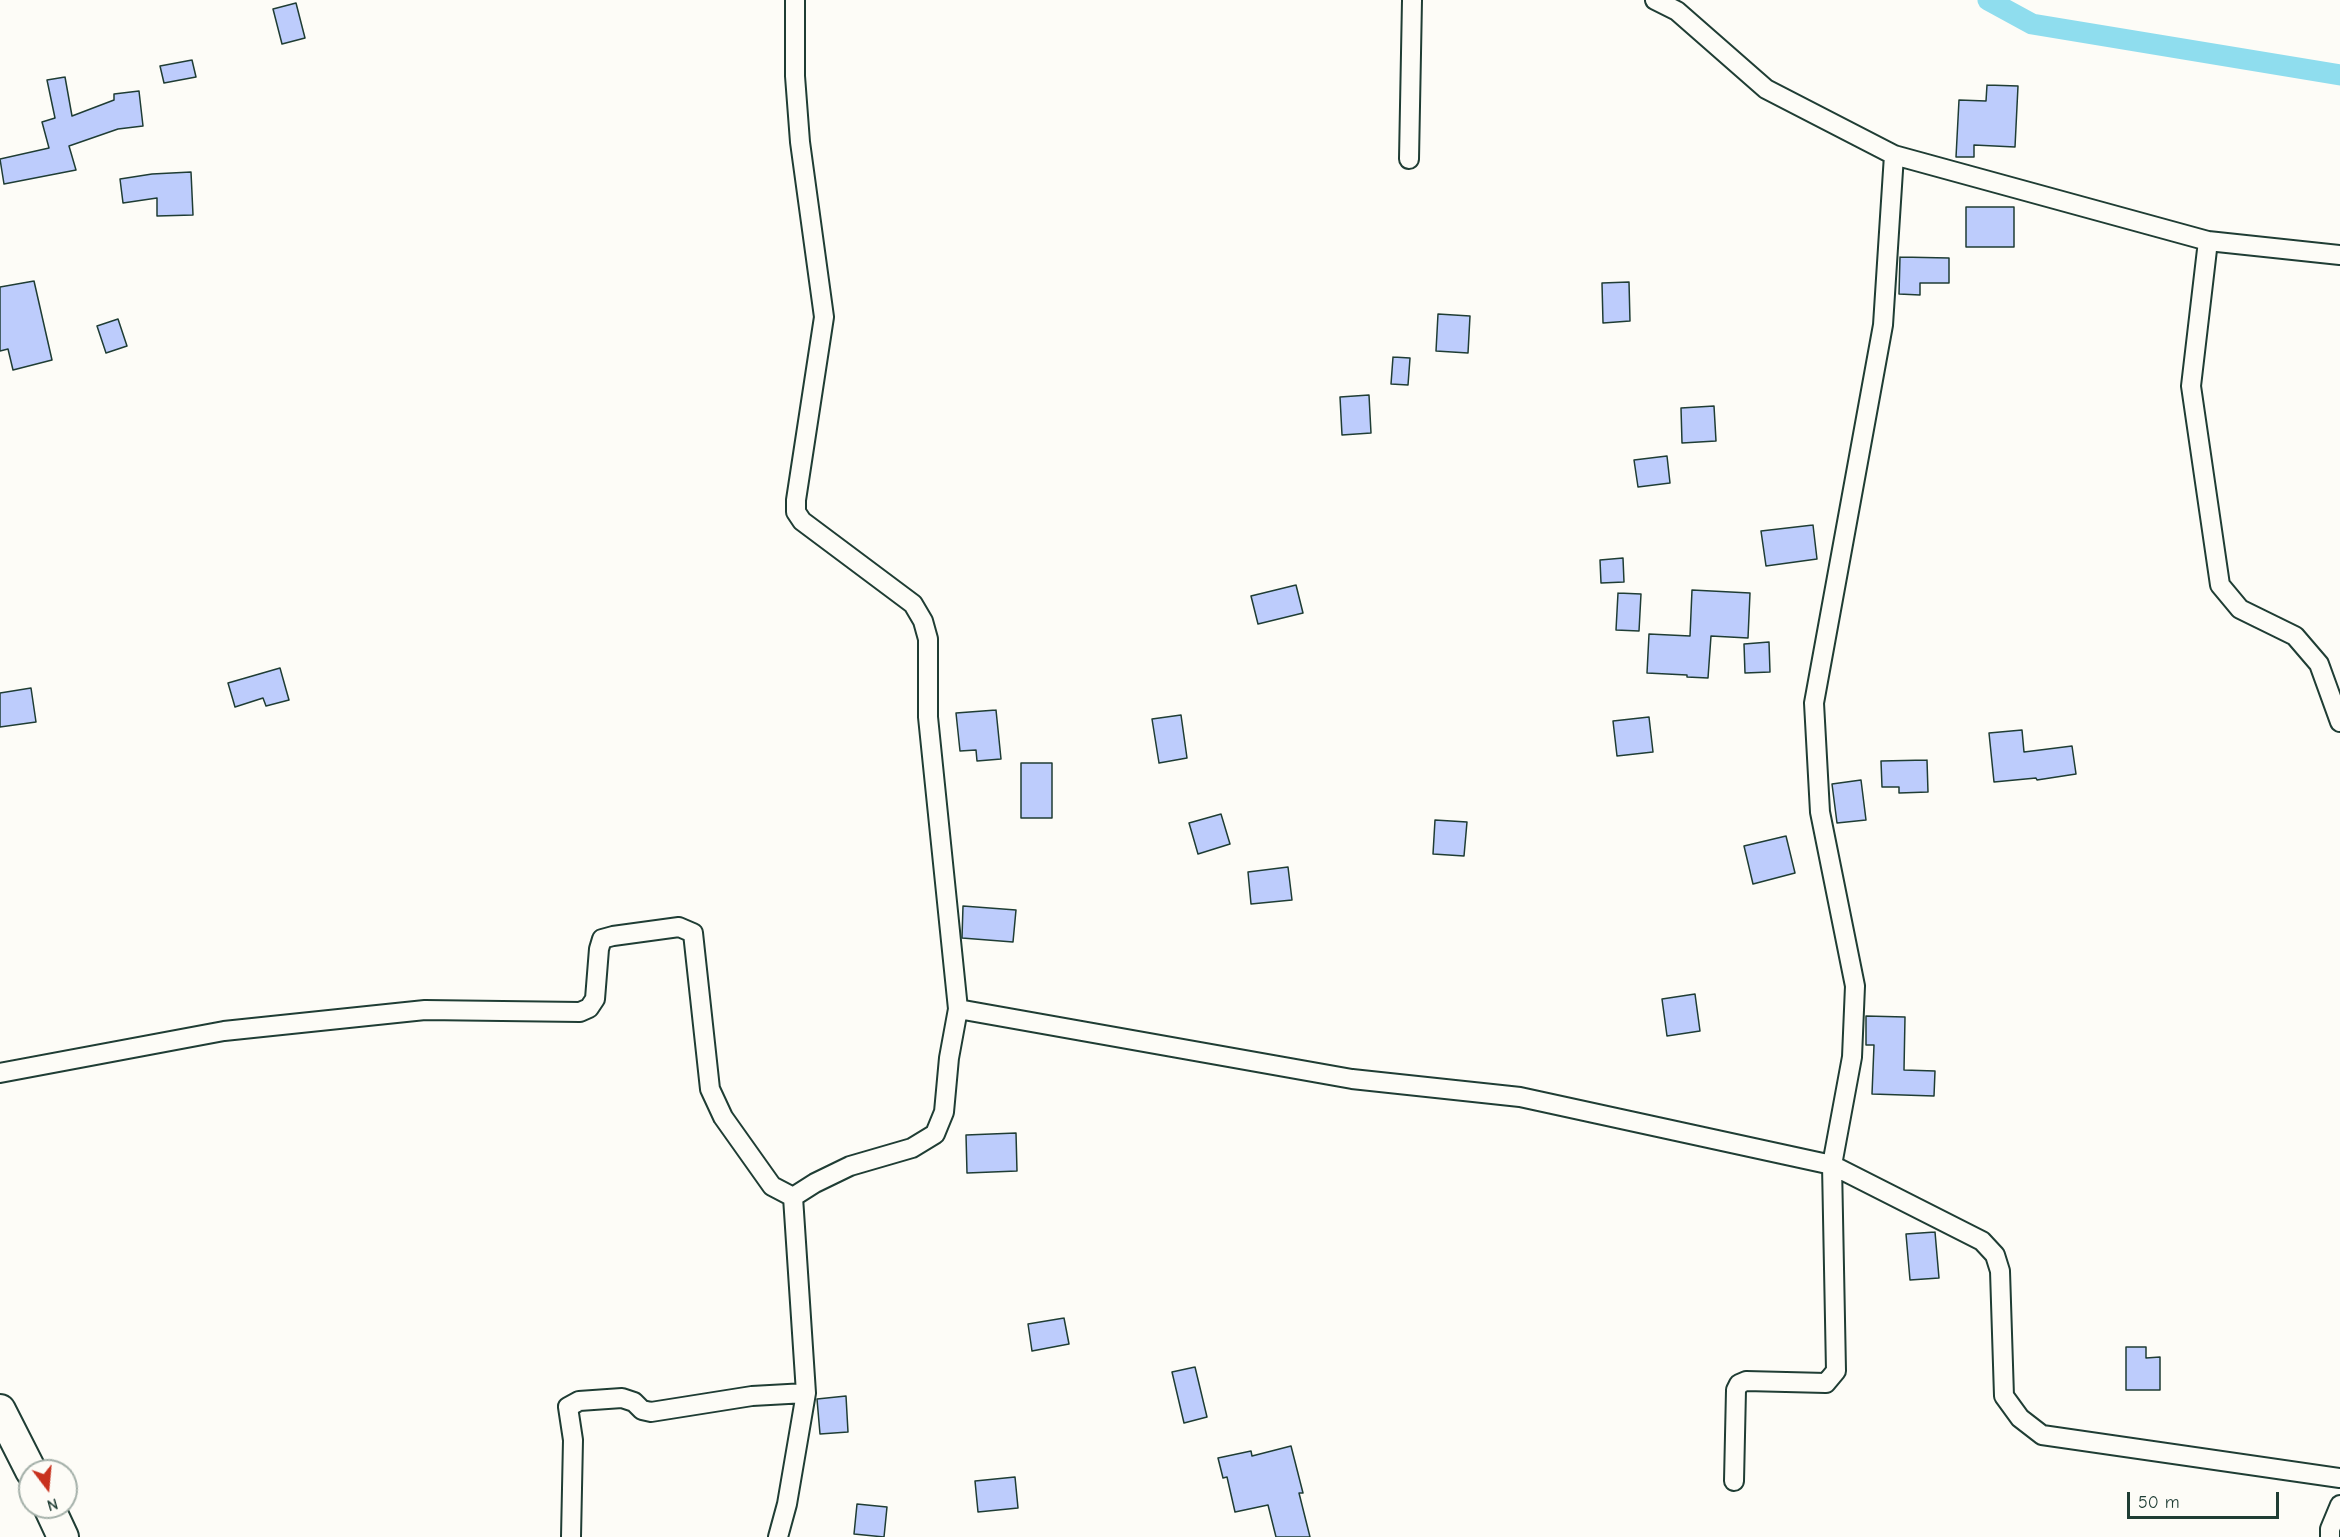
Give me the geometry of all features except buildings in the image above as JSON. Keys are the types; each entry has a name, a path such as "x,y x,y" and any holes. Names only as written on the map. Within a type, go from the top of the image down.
{"highway":[{"path":"0,1410 25,1459"},
{"path":"55,1519 63,1537"}],"street":[{"path":"793,1197 850,1166 912,1148 935,1134 944,1112 949,1058 958,1009 928,717 928,639 923,621 913,604 802,521 796,512 824,317 800,142 795,76 795,0"},
{"path":"1409,159 1412,0"},
{"path":"1655,0 1677,11 1766,89 1894,155 2208,241 2340,255"},
{"path":"1734,1481 1736,1390 1739,1384 1746,1381 1826,1383 1836,1371 1832,1166 1852,1057 1856,986 1820,812 1814,703 1883,325 1894,155"},
{"path":"2208,241 2191,386 2220,585 2240,609 2295,636 2319,664 2340,722"},
{"path":"0,1073 224,1031 425,1010 580,1012 589,1008 595,999 599,949 602,939 679,927 693,933 711,1089 723,1117 772,1186 793,1197"},
{"path":"958,1009 1352,1079 1520,1096 1832,1166 1982,1241 1995,1255 2000,1271 2004,1396 2020,1418 2042,1435 2340,1478"},
{"path":"778,1537 787,1504 806,1393 793,1197"},
{"path":"571,1537 573,1440 568,1407 579,1401 622,1398 634,1402 642,1410 651,1412 752,1396 806,1393"},
{"path":"2330,1537 2330,1529 2340,1505"}],"waterway":[{"path":"1988,0 2032,24 2340,75"}]}
